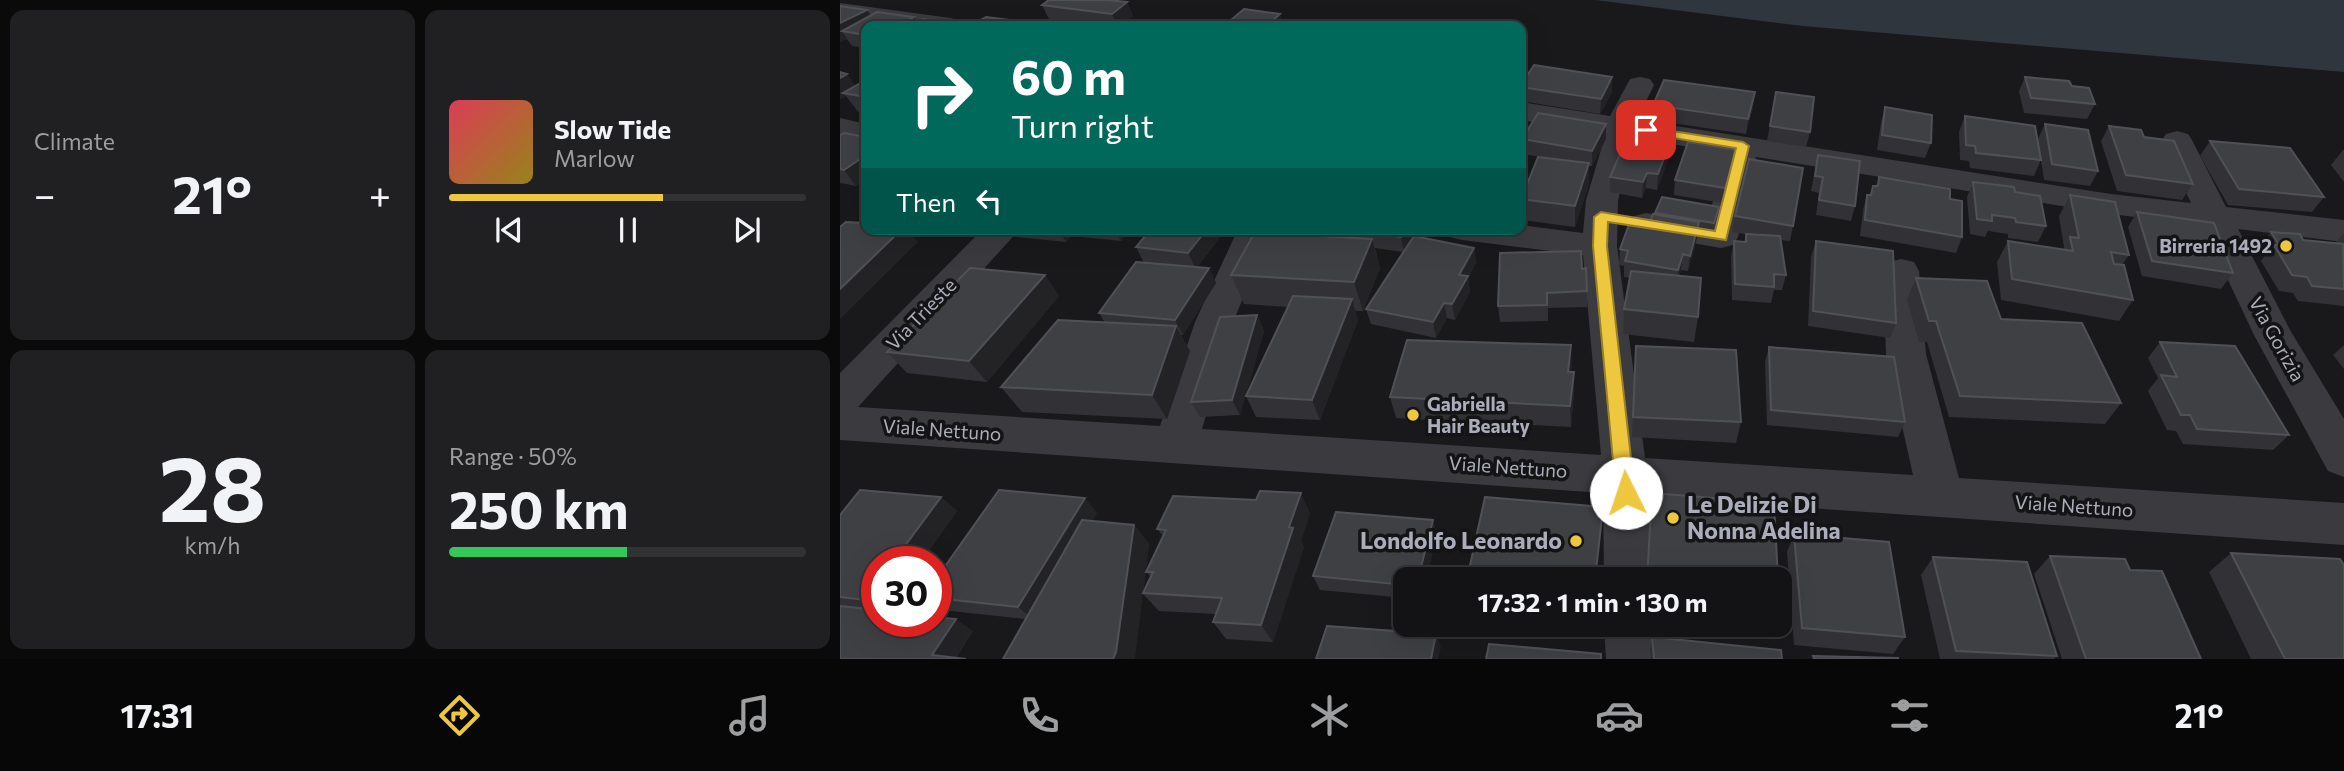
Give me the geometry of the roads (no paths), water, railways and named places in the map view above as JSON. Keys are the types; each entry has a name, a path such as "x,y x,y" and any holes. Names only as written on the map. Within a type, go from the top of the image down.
{"street":[{"path":"840,10 916,21"},
{"path":"1629,567 1625,475 1600,232 1602,200 1621,126 1640,85"},
{"path":"1526,112 2215,218 2344,231"},
{"path":"840,127 861,132"},
{"name":"Via Gorizia","path":"2177,140 2273,335 2344,457"},
{"path":"1526,230 1721,237 1743,146"},
{"name":"Via Trieste","path":"840,399 997,235"},
{"path":"1177,445 1214,323 1252,235"},
{"path":"1901,271 1906,354 1941,496"},
{"name":"Viale Nettuno","path":"840,423 2344,524"},
{"path":"1631,637 1632,659"}],"place":[{"name":"Birreria 1492","path":"2286,246"},
{"name":"Gabriella Hair Beauty","path":"1413,415"},
{"name":"Le Delizie Di Nonna Adelina","path":"1673,518"},
{"name":"Londolfo Leonardo","path":"1576,541"}]}
